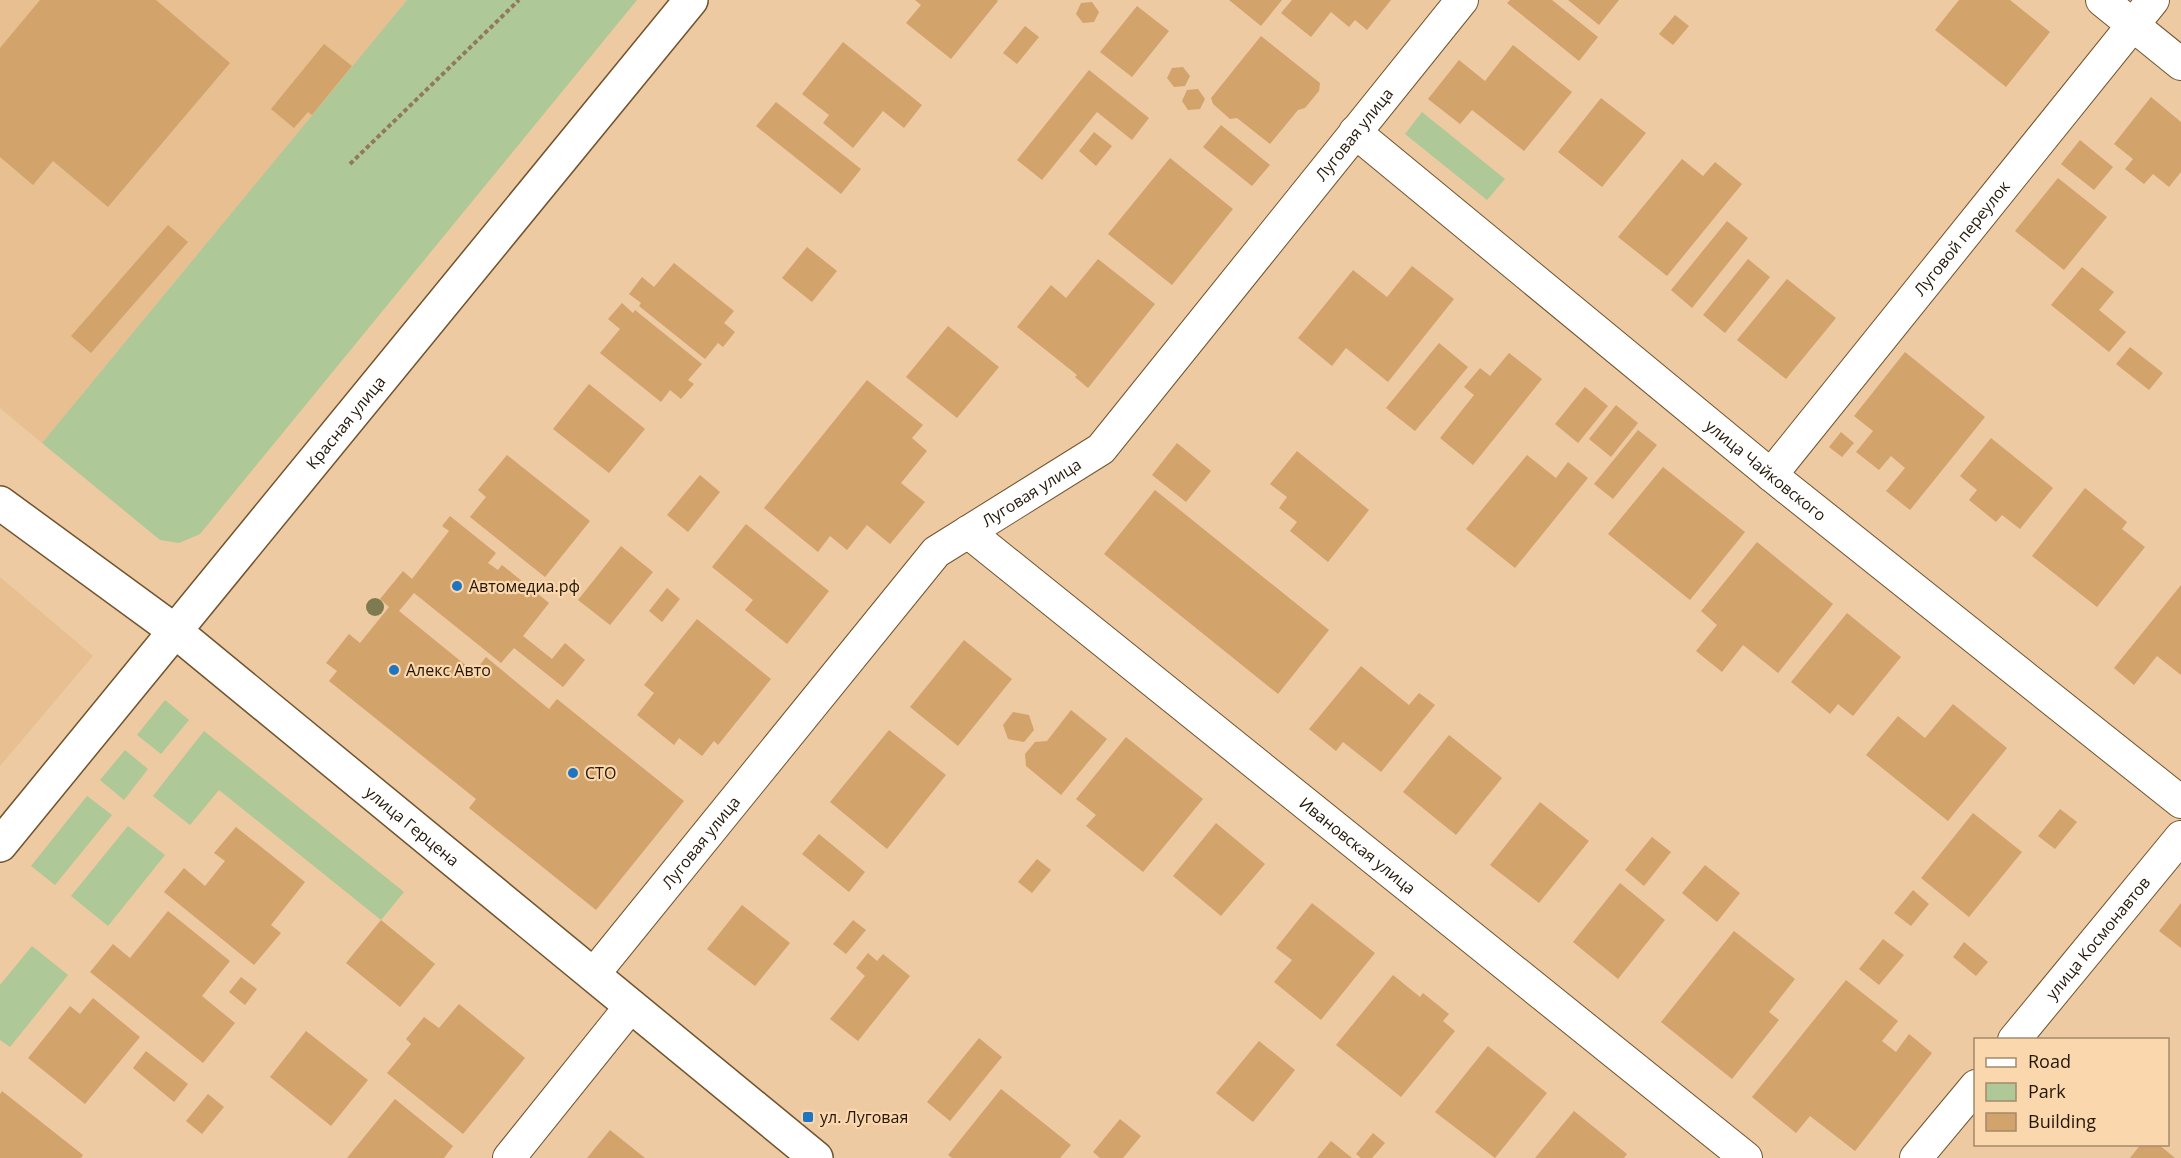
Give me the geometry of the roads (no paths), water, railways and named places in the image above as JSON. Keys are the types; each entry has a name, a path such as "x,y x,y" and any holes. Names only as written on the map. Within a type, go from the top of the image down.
{"street":[{"name":"Красная улица","path":"0,845 691,0"},
{"name":"Луговая улица","path":"593,975 936,552 1101,449 1462,0"},
{"path":"2102,0 2181,64"},
{"name":"Луговой переулок","path":"1771,475 2153,0"},
{"name":"улица Чайковского","path":"1355,132 1771,475 2181,802"},
{"name":"улица Герцена","path":"0,503 175,631 816,1158"},
{"name":"Ивановская улица","path":"968,532 1746,1158"},
{"name":"улица Космонавтов","path":"2016,1038 2181,837"},
{"path":"508,1158 631,1006"},
{"path":"1916,1158 1974,1088"}],"place":[{"name":"Автомедиа.рф","path":"457,586"},
{"name":"Алекс Авто","path":"394,670"},
{"name":"СТО","path":"573,773"},
{"name":"ул. Луговая","path":"808,1117"}]}
